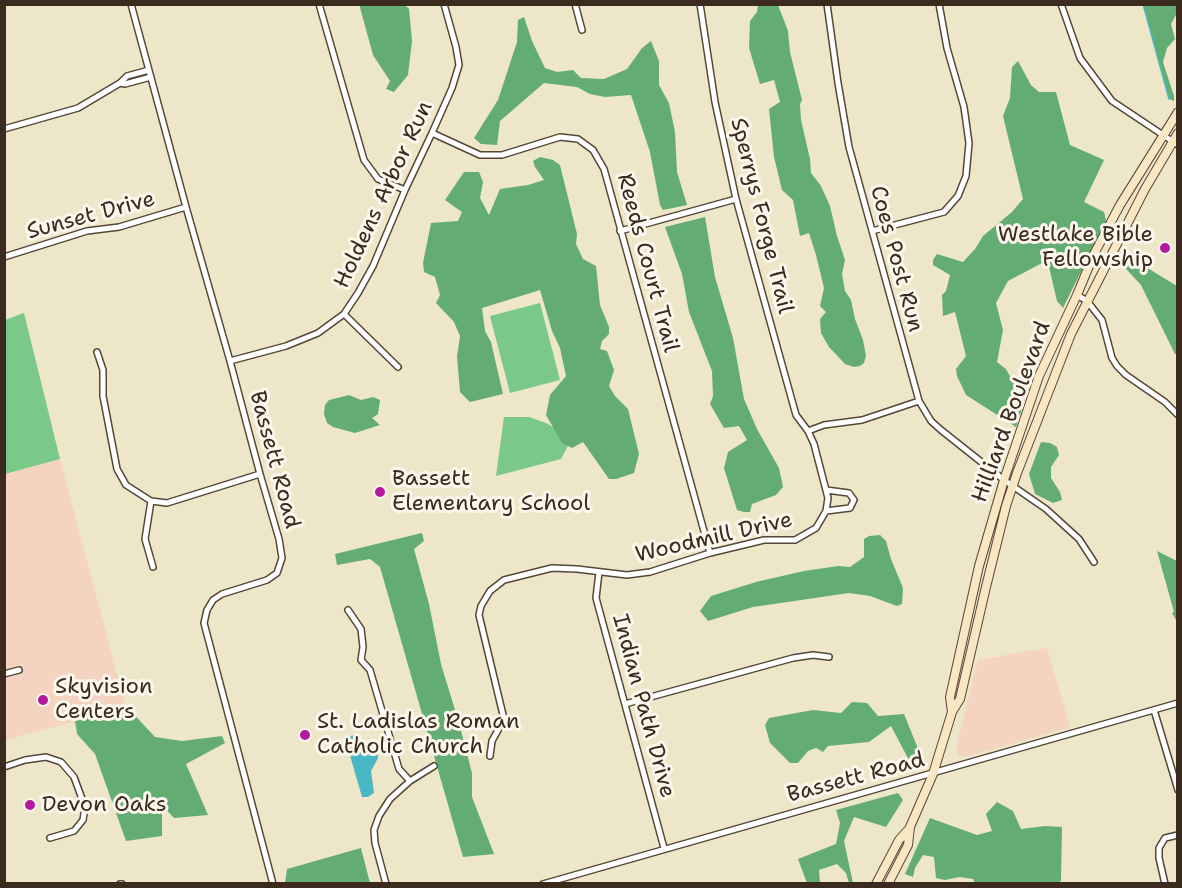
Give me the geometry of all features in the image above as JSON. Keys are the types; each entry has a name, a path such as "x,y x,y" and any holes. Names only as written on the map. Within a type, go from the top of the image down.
{"main road":[{"name":"Hilliard Boulevard","path":"876,884 899,840 910,827 933,774 952,712 960,699 1008,483 1039,376 1094,254 1120,205 1178,112"},
{"name":"Hilliard Boulevard","path":"1008,483 1087,301 1154,172 1175,143 1178,133"},
{"name":"Hilliard Boulevard","path":"888,884 908,845 910,827"}],"street":[{"name":"Bassett Road","path":"131,4 279,539 282,558 278,573 267,580 222,594 213,600 207,610 204,623 273,884"},
{"path":"319,4 364,160 378,179 405,190"},
{"name":"Holdens Arbor Run","path":"231,361 286,346 318,333 344,314 373,266 452,88 459,65 444,4"},
{"path":"575,4 582,30"},
{"name":"Sperrys Forge Trail","path":"700,4 715,102 736,199 796,414 814,444 828,498 826,511"},
{"name":"Coes Post Run","path":"827,4 849,147 919,401 931,422 1008,483 1046,509 1079,539 1094,562"},
{"path":"872,231 944,212 958,196 966,176 969,143 964,107 947,48 939,4"},
{"path":"1061,4 1080,58 1112,101 1175,143"},
{"path":"4,129 78,108 120,83 127,76 149,70"},
{"path":"120,83 125,84 151,77"},
{"name":"Reeds Court Trail","path":"432,133 480,155 502,155 560,137 578,139 593,150 604,169 710,554"},
{"path":"620,231 736,199"},
{"name":"Sunset Drive","path":"4,257 87,231 119,227 186,207"},
{"path":"1077,295 1087,301 1102,320 1112,358 1117,366 1165,402 1178,415"},
{"path":"344,314 398,368"},
{"path":"97,352 102,370 104,396 117,469 126,485 151,501 167,503 260,474"},
{"path":"808,431 824,425 862,420 919,401"},
{"path":"826,490 849,493 855,500 850,508 826,511"},
{"path":"151,501 145,539 153,567"},
{"name":"Woodmill Drive","path":"490,756 492,741 504,719 479,615 481,606 490,591 504,580 552,568 577,568 627,575 650,572 764,540 795,540 816,528 826,511"},
{"name":"Indian Path Drive","path":"599,572 596,598 664,848"},
{"path":"348,610 361,629 363,647 361,660 370,670 399,769 410,781"},
{"path":"625,704 794,658 813,655 829,657"},
{"path":"4,674 19,670"},
{"name":"Bassett Road","path":"543,884 1178,703"},
{"path":"1154,710 1178,790"},
{"path":"4,767 25,760 46,757 61,762 74,777 85,807 83,820 74,831 50,838"},
{"path":"386,884 375,843 376,823 390,799 410,781 434,766"},
{"path":"1166,884 1159,858 1160,848 1166,838 1178,835"}],"shaded area":[{"path":"60,459 126,708 5,740 5,474"},
{"path":"1047,648 1070,727 965,757 958,755 956,748 978,660"}],"green space":[{"path":"359,4 405,5 409,9 412,41 408,75 394,92 386,89 390,81 373,55"},
{"path":"758,5 778,5 788,31 790,52 802,100 801,120 811,173 821,186 830,206 845,260 842,274 845,291 851,300 863,340 866,356 864,363 860,366 845,364 829,347 821,333 820,319 826,312 820,306 824,288 816,255 809,233 800,236 793,200 782,190 774,157 769,109 780,102 774,80 760,84 749,48 750,21 757,12"},
{"path":"1143,5 1177,5 1177,13 1171,24 1175,39 1167,48 1163,62 1174,101 1169,99"},
{"path":"524,17 545,68 557,72 573,70 581,78 604,79 627,69 642,48 651,41 659,61 659,85 669,103 675,132 677,172 687,205 663,210 660,205 650,152 631,95 605,97 590,94 577,87 544,83 500,121 497,145 481,144 474,138 498,100 517,42 518,20"},
{"path":"1018,61 1031,85 1039,92 1056,92 1070,145 1104,160 1084,202 1104,212 1106,221 1063,308 1057,301 1049,267 1044,262 1008,281 996,303 1003,330 997,362 1006,369 1024,402 1016,427 966,395 956,369 966,356 955,312 943,316 942,295 946,291 950,275 933,265 933,260 937,254 963,262 983,236 1012,212 1023,199 1003,116 1010,98 1012,67"},
{"path":"540,157 553,160 560,165 577,234 576,244 583,259 596,266 600,305 609,327 609,334 602,341 600,349 607,351 614,370 609,386 628,409 639,454 634,473 616,479 609,479 583,442 572,448 562,443 546,415 550,395 566,376 560,348 552,331 540,290 482,308 485,331 491,342 503,394 470,402 460,392 457,356 460,336 454,322 436,303 440,295 435,277 424,272 423,263 431,223 458,221 462,212 445,200 464,172 479,172 483,182 480,198 489,215 500,189 544,180 533,161"},
{"path":"705,217 715,277 733,338 744,399 757,429 779,468 783,487 776,495 752,504 750,512 737,510 724,468 728,452 747,440 739,426 724,428 710,404 713,396 712,371 689,312 682,274 665,227"},
{"path":"1121,252 1177,286 1177,354 1141,285 1116,258"},
{"path":"540,303 560,380 510,393 490,316"},
{"path":"24,313 60,459 5,474 5,320"},
{"path":"349,395 361,400 373,397 380,400 378,414 372,418 380,425 355,433 327,423 324,414 325,405 329,400"},
{"path":"504,417 529,417 546,423 572,438 561,459 496,476"},
{"path":"1041,442 1057,447 1059,455 1051,467 1051,478 1062,500 1053,503 1035,494 1029,474"},
{"path":"422,533 424,541 414,549 429,604 441,664 472,773 472,797 494,854 463,857 380,567 370,559 337,565 335,554"},
{"path":"880,535 886,541 903,588 902,604 897,606 870,596 849,593 753,607 708,621 700,611 711,596 756,582 804,571 838,566 850,567 864,557 864,539"},
{"path":"1157,551 1177,561 1177,622 1172,613 1174,612"},
{"path":"852,702 867,703 878,716 904,714 921,756 919,766 916,768 911,764 891,726 869,742 828,746 823,752 816,748 808,751 798,763 790,763 770,743 765,725 769,718 813,710 841,713"},
{"path":"128,708 155,737 182,741 222,736 225,743 186,764 208,815 174,818 162,805 162,836 126,841 95,754 77,734 75,721"},
{"path":"898,793 903,800 886,827 854,817 844,841 853,883 849,883 846,873 837,864 819,870 820,883 807,883 798,859 836,844 840,823 836,810"},
{"path":"997,802 1013,811 1021,829 1045,826 1062,827 1061,881 1058,883 975,883 973,879 960,877 945,880 936,878 934,857 923,855 915,868 913,877 905,874 930,818 977,835 992,831 986,814"},
{"path":"361,848 370,883 285,883 287,869"}],"water":[{"path":"354,735 361,745 378,745 378,758 371,771 374,793 368,797 362,797 347,745 349,737"}],"waterway":[{"path":"1143,4 1169,99"}],"place":[{"name":"Westlake Bible Fellowship","path":"1165,248"},
{"name":"Bassett Elementary School","path":"380,492"},
{"name":"Skyvision Centers","path":"43,700"},
{"name":"St. Ladislas Roman Catholic Church","path":"305,735"},
{"name":"Devon Oaks","path":"30,805"}]}
